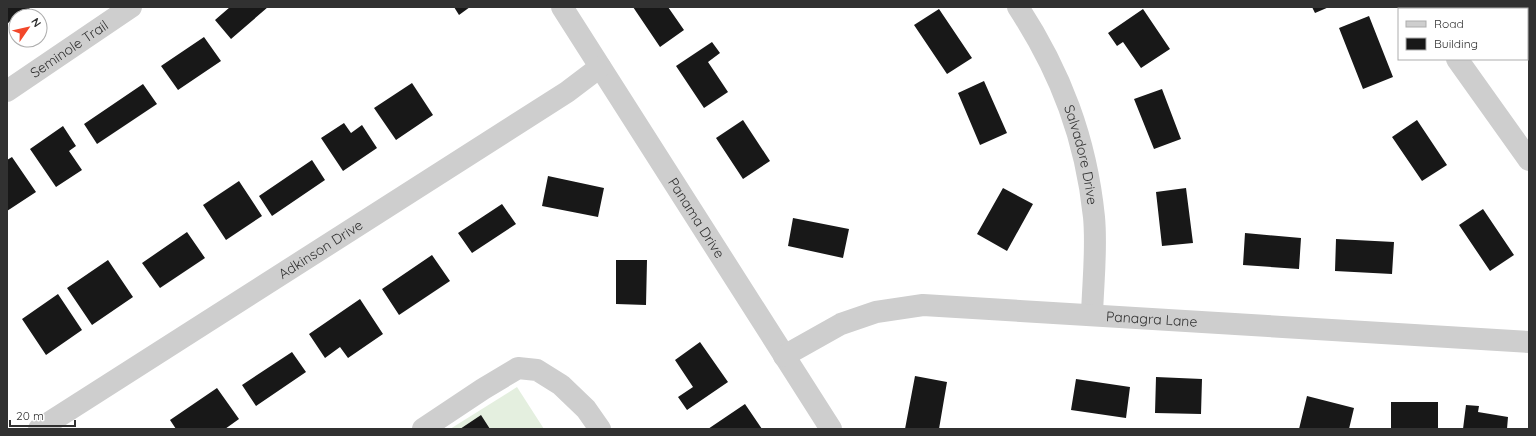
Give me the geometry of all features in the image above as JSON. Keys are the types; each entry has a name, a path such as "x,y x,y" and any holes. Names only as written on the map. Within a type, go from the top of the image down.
{"street":[{"name":"Seminole Trail","path":"7,91 131,7"},
{"name":"Panama Drive","path":"562,7 831,429"},
{"name":"Salvadore Drive","path":"1018,7 1037,36 1060,80 1084,156 1094,217 1095,244 1092,315"},
{"path":"1458,60 1529,160"},
{"name":"Adkinson Drive","path":"39,429 567,92 600,67"},
{"name":"Panagra Lane","path":"784,356 841,324 876,312 923,305 1529,342"},
{"path":"423,429 518,368 537,370 561,385 586,409 600,429"}],"green space":[{"path":"517,387 544,429 450,429"}],"building":[{"path":"7,7 32,7 8,8 7,24"},
{"path":"230,7 268,7 231,39 215,20"},
{"path":"454,7 470,7 459,15"},
{"path":"633,7 668,7 684,30 660,47"},
{"path":"1312,7 1329,7 1315,13"},
{"path":"1506,7 1529,7 1529,11 1528,8"},
{"path":"939,9 972,58 947,74 914,25"},
{"path":"1143,9 1170,49 1141,68 1123,42 1117,46 1108,33"},
{"path":"1369,16 1393,77 1363,89 1339,28"},
{"path":"204,37 221,61 178,90 161,66"},
{"path":"712,42 720,53 708,62 728,92 704,108 676,66"},
{"path":"984,81 1007,133 980,145 958,93"},
{"path":"412,83 433,115 396,140 374,108"},
{"path":"143,84 157,104 97,144 84,124"},
{"path":"1162,89 1181,139 1154,149 1134,99"},
{"path":"743,120 770,161 743,179 716,138"},
{"path":"1417,120 1447,165 1422,181 1392,137"},
{"path":"344,123 351,133 362,125 377,148 343,171 321,138"},
{"path":"63,126 76,146 69,151 82,170 56,187 30,149"},
{"path":"12,157 36,192 7,211 7,160"},
{"path":"312,160 325,180 272,216 259,196"},
{"path":"548,176 604,188 598,217 542,206"},
{"path":"239,181 262,216 226,240 203,205"},
{"path":"1003,188 1033,204 1007,251 977,234"},
{"path":"1186,188 1193,243 1162,246 1156,192"},
{"path":"502,204 516,224 472,253 458,233"},
{"path":"1483,209 1514,255 1490,271 1459,225"},
{"path":"793,218 849,229 843,258 788,246"},
{"path":"187,232 205,258 160,288 142,263"},
{"path":"1245,233 1301,238 1299,269 1243,265"},
{"path":"1336,239 1394,242 1392,274 1335,271"},
{"path":"432,255 450,281 399,315 382,289"},
{"path":"108,260 133,297 92,325 67,288"},
{"path":"616,260 647,260 646,305 616,304"},
{"path":"58,294 82,330 46,355 22,319"},
{"path":"360,299 383,334 348,358 340,347 325,358 309,334"},
{"path":"700,342 728,382 687,410 678,397 693,387 675,360"},
{"path":"292,352 306,372 256,406 242,385"},
{"path":"915,376 947,382 939,429 905,429"},
{"path":"1156,377 1202,379 1201,414 1155,413"},
{"path":"1076,379 1130,387 1126,418 1071,410"},
{"path":"217,388 239,419 225,429 176,429 170,420"},
{"path":"1307,396 1354,408 1349,429 1299,429"},
{"path":"1391,402 1438,402 1438,429 1391,429"},
{"path":"745,404 762,429 708,429"},
{"path":"1466,405 1479,406 1478,412 1508,417 1507,429 1463,429"},
{"path":"481,415 490,429 460,429"}]}
